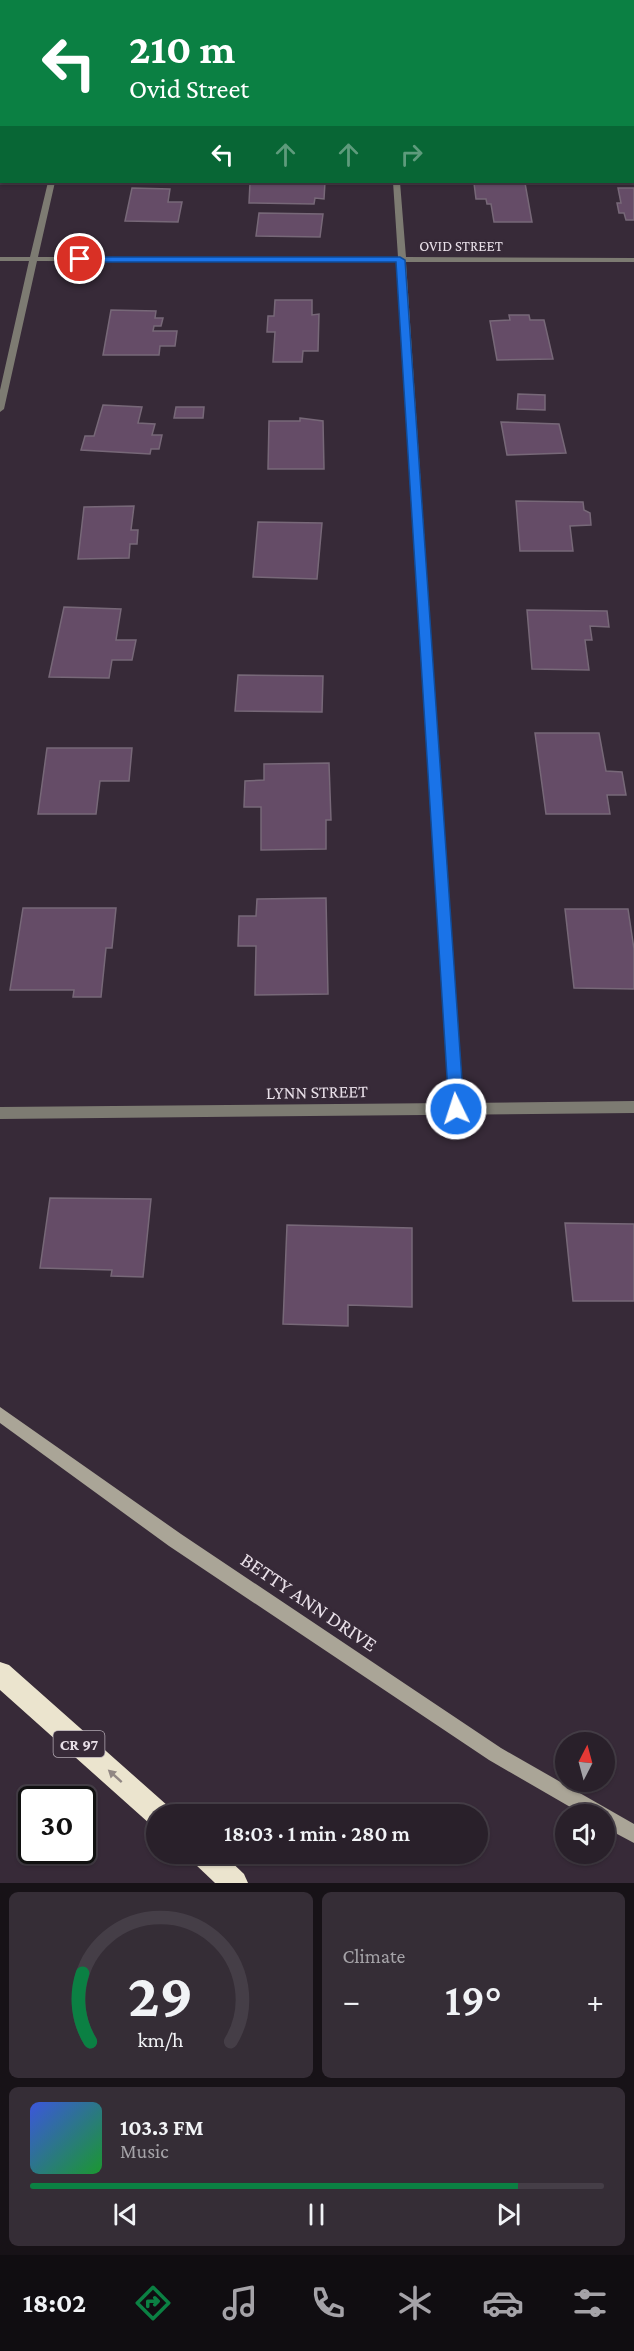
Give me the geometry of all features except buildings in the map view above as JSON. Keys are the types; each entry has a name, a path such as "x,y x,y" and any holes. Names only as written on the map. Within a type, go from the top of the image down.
{"highway":[{"name":"CR 97","path":"0,1674 147,1804"},
{"path":"214,1864 236,1883"}],"street":[{"path":"0,409 51,183"},
{"path":"397,183 400,260 456,1109"},
{"name":"OVID STREET","path":"0,259 634,260"},
{"name":"LYNN STREET","path":"0,1113 634,1107"},
{"name":"BETTY ANN DRIVE","path":"0,1414 175,1540 476,1741 583,1804"},
{"name":"BETTY ANN DRIVE","path":"615,1823 634,1834"}],"route":[{"path":"80,259 400,260 456,1109"}]}
